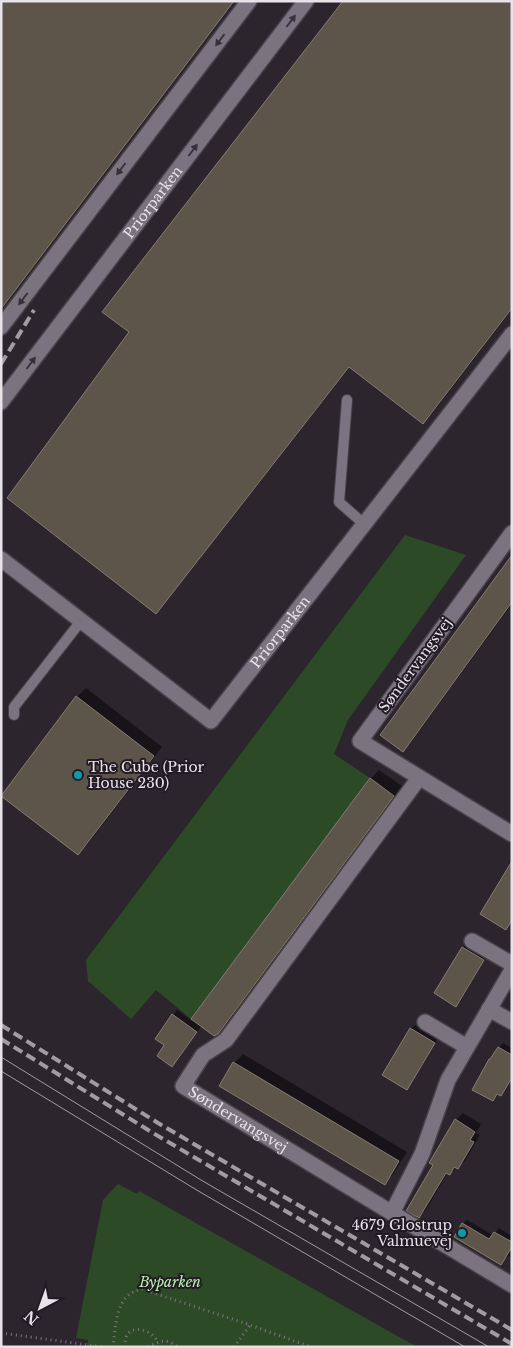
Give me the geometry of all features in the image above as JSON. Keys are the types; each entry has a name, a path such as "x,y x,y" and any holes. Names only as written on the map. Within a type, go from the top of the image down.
{"street":[{"path":"1,327 249,1"},
{"name":"Priorparken","path":"1,402 306,1"},
{"name":"Priorparken","path":"1,559 211,721 512,334"},
{"name":"Søndervangsvej","path":"512,532 360,741 512,834"},
{"name":"Søndervangsvej","path":"392,1213 182,1086 203,1055 226,1040 419,778"},
{"path":"472,941 512,964"},
{"path":"512,970 448,1080 422,1154 392,1213 512,1285"},
{"path":"489,1009 512,1022"},
{"path":"425,1022 467,1047"}],"lane":[{"path":"347,400 339,502 364,524"},
{"path":"14,715 14,707 81,621"}],"path":[{"path":"113,1347 120,1306 129,1294 142,1289 311,1347"},
{"path":"234,1347 250,1325"},
{"path":"125,1347 128,1334 137,1330 150,1333 158,1342"},
{"path":"1,1334 102,1347"},
{"path":"148,1347 158,1342 169,1341 177,1347"}],"green space":[{"path":"405,535 466,555 348,720 334,754 370,778 191,1019 156,990 131,1019 88,981 86,960"},
{"name":"Byparken","path":"118,1184 137,1194 139,1191 417,1347 87,1347 88,1340 76,1338 103,1200"}],"building":[{"path":"1,1 234,1 1,309"},
{"path":"343,1 512,1 512,308 423,424 349,367 156,614 7,498 129,332 102,312"},
{"path":"512,555 512,602 403,752 380,735"},
{"name":"The Cube (Prior House 230)","path":"76,696 154,756 78,855 1,796"},
{"path":"370,778 394,796 218,1034 214,1036 191,1019"},
{"path":"512,861 512,920 506,930 480,914"},
{"path":"462,947 484,960 456,1007 434,993"},
{"path":"172,1014 197,1032 172,1067 157,1056 164,1045 155,1039"},
{"path":"410,1028 435,1043 407,1090 382,1075"},
{"path":"498,1047 512,1055 512,1078 501,1096 497,1094 493,1101 472,1090"},
{"path":"233,1062 399,1161 385,1185 219,1086"},
{"path":"455,1119 475,1132 470,1140 474,1142 458,1169 454,1167 450,1175 446,1173 419,1218 406,1211 433,1165 429,1163"},
{"path":"462,1223 489,1239 494,1232 512,1242 512,1247 501,1265 454,1237"}],"tram line":[{"path":"1,1057 201,1180 489,1347"},
{"path":"1,1071 195,1189 465,1347"}],"railway":[{"path":"1,364 34,310"},
{"path":"1,1025 158,1123 512,1330"},
{"path":"1,1039 153,1133 512,1344"}],"place":[{"name":"The Cube (Prior House 230)","path":"78,775"},
{"name":"4679 Glostrup Valmuevej","path":"462,1233"}]}
